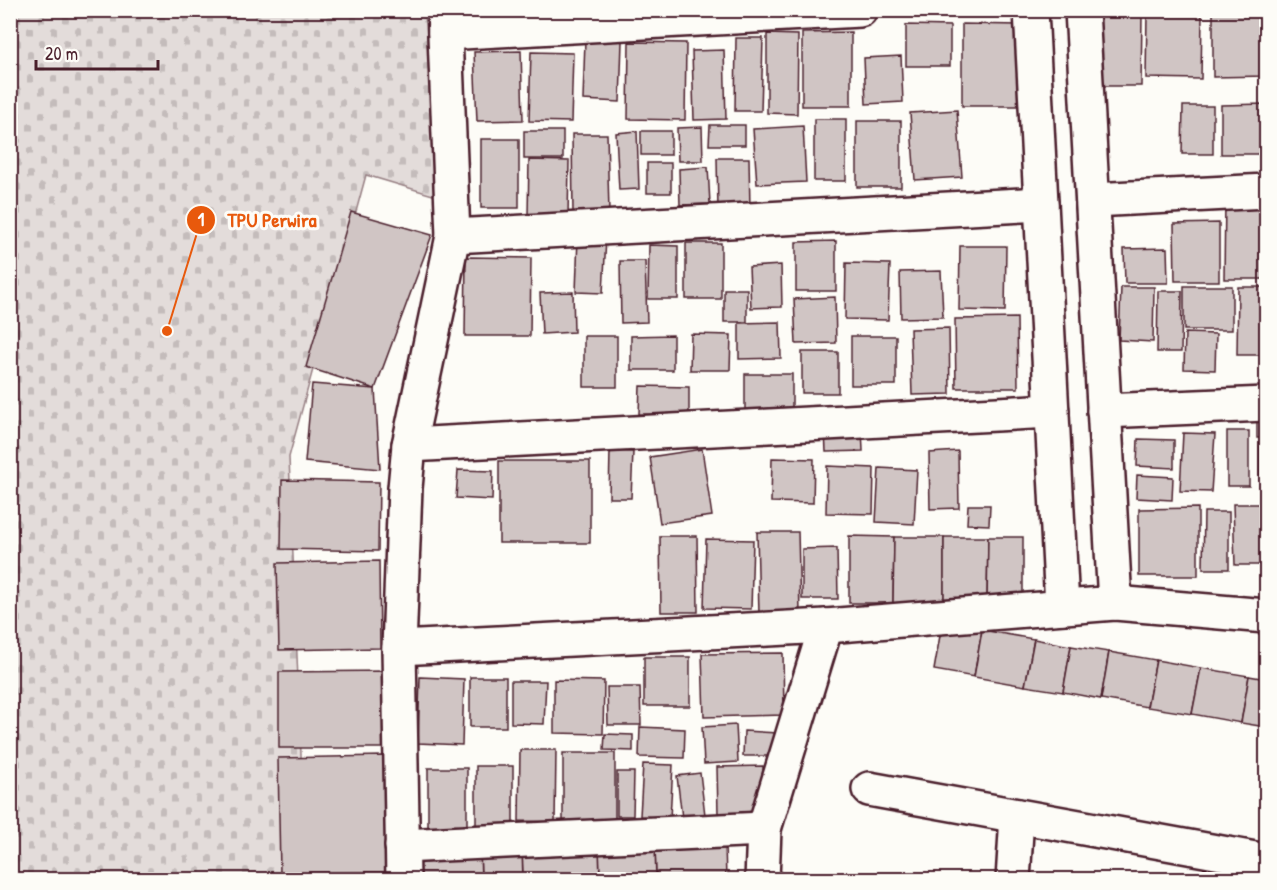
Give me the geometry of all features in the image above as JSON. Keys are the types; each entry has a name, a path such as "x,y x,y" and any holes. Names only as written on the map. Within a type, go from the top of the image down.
{"street":[{"path":"403,879 399,648 410,445 453,236 445,22 860,10"},
{"path":"1031,10 1062,607"},
{"path":"1082,10 1115,603"},
{"path":"1093,200 1266,191"},
{"path":"453,236 1041,204"},
{"path":"1104,411 1266,404"},
{"path":"410,445 1052,411"},
{"path":"399,648 826,626 1115,603 1266,616"},
{"path":"762,879 764,829 826,626"},
{"path":"869,789 1266,861"},
{"path":"1012,879 1017,816"},
{"path":"402,846 764,829"}],"green space":[{"path":"10,11 453,11 466,205 366,175 289,457 306,879 11,879"}],"building":[{"path":"1213,10 1266,10 1266,76 1213,77"},
{"path":"1097,13 1142,14 1141,86 1095,86"},
{"path":"1147,14 1202,15 1201,79 1146,78"},
{"path":"962,24 1019,25 1019,106 962,106"},
{"path":"906,25 950,26 950,66 906,66"},
{"path":"851,32 851,106 802,106 802,33"},
{"path":"767,34 798,35 797,114 767,113"},
{"path":"736,38 763,38 761,111 735,111"},
{"path":"585,40 622,41 620,102 583,100"},
{"path":"629,42 686,43 685,120 628,119"},
{"path":"724,50 726,119 694,120 692,51"},
{"path":"521,51 523,120 477,121 474,52"},
{"path":"531,52 573,53 571,122 529,121"},
{"path":"901,56 903,102 866,104 864,58"},
{"path":"1266,104 1266,154 1221,154 1221,105"},
{"path":"1183,106 1213,106 1213,154 1182,154"},
{"path":"957,110 962,177 915,180 910,113"},
{"path":"814,119 846,119 846,181 814,181"},
{"path":"857,121 901,121 901,187 857,187"},
{"path":"710,125 745,125 745,145 709,145"},
{"path":"803,126 806,182 757,184 753,129"},
{"path":"702,127 703,161 678,161 677,128"},
{"path":"524,131 563,131 563,159 524,159"},
{"path":"637,131 639,189 619,190 616,133"},
{"path":"641,131 671,131 671,155 641,155"},
{"path":"572,134 607,134 609,213 573,213"},
{"path":"481,139 519,139 519,208 481,208"},
{"path":"717,158 749,158 750,210 718,210"},
{"path":"529,160 569,161 568,217 528,216"},
{"path":"647,163 671,163 671,193 647,193"},
{"path":"708,167 710,204 680,205 679,169"},
{"path":"1225,200 1266,200 1266,279 1224,279"},
{"path":"351,212 432,235 375,389 306,367"},
{"path":"1219,223 1219,281 1175,281 1174,224"},
{"path":"578,237 606,238 603,293 576,292"},
{"path":"836,241 836,291 796,291 796,242"},
{"path":"686,243 721,243 721,299 686,299"},
{"path":"649,245 678,246 678,299 648,299"},
{"path":"960,246 1006,246 1005,311 959,310"},
{"path":"1167,248 1168,283 1125,283 1124,249"},
{"path":"466,257 531,258 530,336 465,336"},
{"path":"620,261 645,261 647,322 621,323"},
{"path":"846,263 890,264 888,320 845,319"},
{"path":"781,265 782,307 751,308 749,267"},
{"path":"941,271 943,317 901,318 900,272"},
{"path":"1184,286 1232,286 1232,330 1184,330"},
{"path":"1121,287 1154,287 1153,342 1119,340"},
{"path":"1238,287 1266,287 1266,355 1237,355"},
{"path":"724,289 747,289 747,322 724,322"},
{"path":"1158,291 1182,291 1181,352 1157,352"},
{"path":"573,292 574,332 542,334 540,293"},
{"path":"835,297 836,343 796,344 794,299"},
{"path":"1017,318 1018,388 956,388 955,319"},
{"path":"780,322 781,358 739,359 739,323"},
{"path":"949,328 950,394 912,395 910,329"},
{"path":"1185,333 1216,334 1215,370 1184,369"},
{"path":"691,334 731,335 730,370 690,370"},
{"path":"673,335 673,370 631,370 631,336"},
{"path":"584,336 617,336 617,387 584,387"},
{"path":"851,336 896,336 896,385 851,385"},
{"path":"802,352 838,352 838,393 802,393"},
{"path":"745,374 792,374 792,413 745,413"},
{"path":"312,384 375,389 380,469 305,462"},
{"path":"640,386 689,387 689,415 639,414"},
{"path":"1257,409 1266,409 1266,438 1257,438"},
{"path":"862,429 863,451 826,452 825,430"},
{"path":"1227,431 1249,431 1249,486 1227,486"},
{"path":"1183,433 1215,434 1211,492 1180,491"},
{"path":"1138,439 1174,440 1174,468 1137,466"},
{"path":"1260,446 1266,446 1266,480 1260,480"},
{"path":"702,449 712,516 660,523 650,457"},
{"path":"610,451 633,452 631,498 609,498"},
{"path":"958,451 959,508 930,509 929,453"},
{"path":"772,458 814,459 813,503 771,502"},
{"path":"499,461 590,461 590,543 499,543"},
{"path":"827,466 874,468 873,514 826,513"},
{"path":"879,468 917,470 914,524 876,522"},
{"path":"458,470 493,471 492,500 456,498"},
{"path":"1137,475 1173,477 1172,500 1136,498"},
{"path":"282,480 379,482 378,551 281,549"},
{"path":"1233,504 1266,504 1266,565 1235,565"},
{"path":"968,505 990,505 989,525 967,524"},
{"path":"1198,508 1198,576 1139,576 1139,509"},
{"path":"1204,512 1229,512 1229,569 1203,569"},
{"path":"757,532 798,532 800,613 759,614"},
{"path":"660,536 697,536 698,612 661,612"},
{"path":"849,536 894,537 893,603 849,603"},
{"path":"894,537 944,537 944,603 893,603"},
{"path":"944,537 988,537 987,604 944,603"},
{"path":"988,537 1023,537 1023,604 987,604"},
{"path":"706,539 753,540 751,609 704,608"},
{"path":"837,548 838,599 802,599 802,549"},
{"path":"379,561 380,648 279,650 277,563"},
{"path":"942,624 982,630 974,677 934,670"},
{"path":"982,630 1034,639 1025,686 974,677"},
{"path":"1034,639 1071,646 1063,692 1025,686"},
{"path":"1071,646 1109,652 1101,699 1063,692"},
{"path":"1109,652 1156,660 1147,707 1101,699"},
{"path":"783,653 784,715 704,717 702,654"},
{"path":"644,657 690,657 690,706 644,706"},
{"path":"1156,660 1201,668 1192,714 1147,707"},
{"path":"1201,668 1249,676 1241,723 1192,714"},
{"path":"390,671 390,748 279,748 279,672"},
{"path":"1249,676 1266,679 1266,727 1241,723"},
{"path":"420,677 464,679 462,745 418,743"},
{"path":"470,677 506,677 506,727 470,727"},
{"path":"554,680 604,681 603,734 554,733"},
{"path":"511,681 546,681 544,724 511,723"},
{"path":"607,687 640,687 641,725 608,725"},
{"path":"736,725 738,762 704,764 702,727"},
{"path":"640,727 685,729 684,758 639,757"},
{"path":"744,731 778,733 777,756 743,756"},
{"path":"605,734 633,735 633,751 604,750"},
{"path":"520,750 556,750 555,822 519,821"},
{"path":"563,753 615,753 615,822 563,822"},
{"path":"384,756 385,872 280,873 278,758"},
{"path":"643,764 673,765 670,818 640,816"},
{"path":"476,766 513,766 513,828 476,828"},
{"path":"763,766 764,813 718,814 717,767"},
{"path":"428,768 467,768 467,827 428,827"},
{"path":"617,772 634,772 633,816 617,816"},
{"path":"700,773 705,815 682,818 677,776"},
{"path":"725,843 726,880 656,880 655,845"},
{"path":"655,845 656,880 600,880 599,847"},
{"path":"599,847 600,880 523,880 522,849"},
{"path":"522,849 523,880 481,880 480,851"},
{"path":"480,851 481,880 418,880 418,853"},
{"path":"276,878 381,878 381,880 276,880"}],"place":[{"name":"TPU Perwira","path":"167,331"}]}
